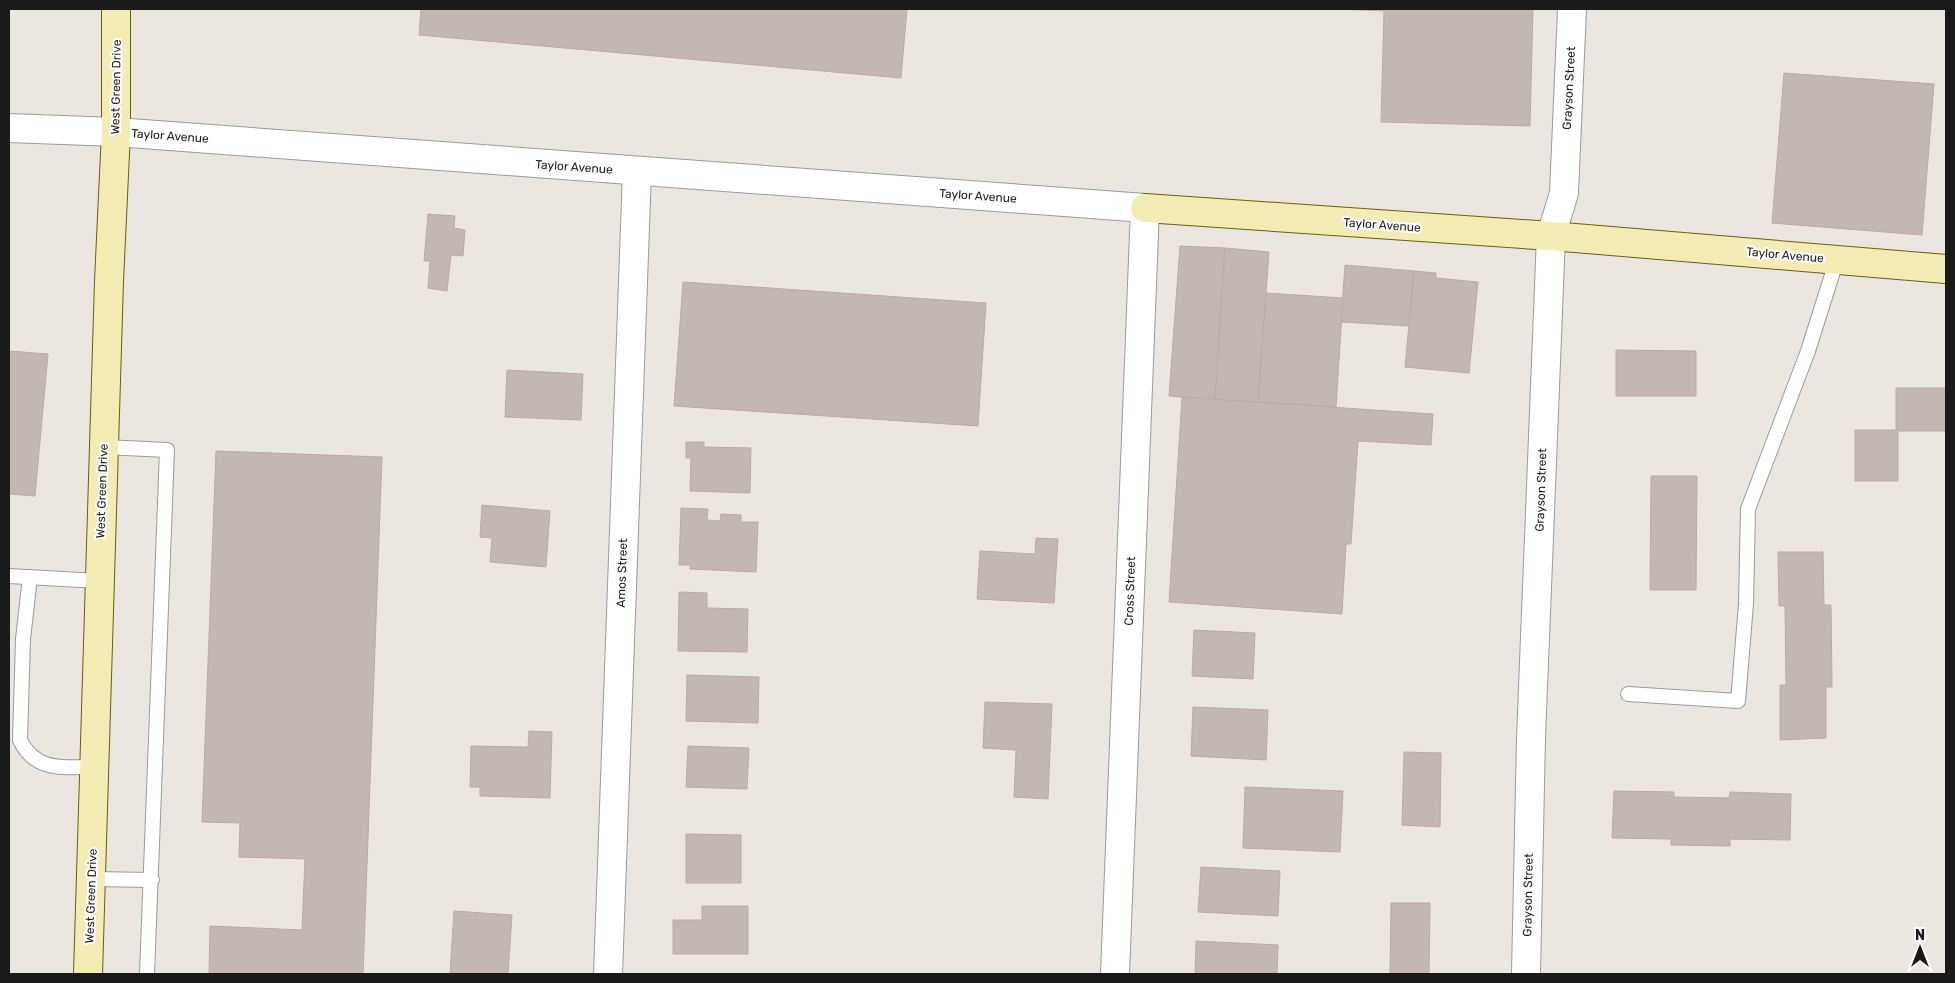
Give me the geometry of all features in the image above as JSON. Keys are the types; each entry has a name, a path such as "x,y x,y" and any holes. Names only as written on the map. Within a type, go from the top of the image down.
{"main road":[{"name":"West Green Drive","path":"88,974 104,447 116,132 116,9"},
{"name":"Taylor Avenue","path":"1145,208 1551,236 1946,269"}],"street":[{"name":"Grayson Street","path":"1526,974 1531,738 1551,236 1564,194 1572,9"},
{"name":"Taylor Avenue","path":"9,128 116,132 1145,208"},
{"name":"Amos Street","path":"608,974 637,171"},
{"name":"Cross Street","path":"1115,974 1145,208"}],"lane":[{"path":"1628,694 1738,701 1746,604 1748,510 1808,351 1837,260"},
{"path":"104,447 167,450 147,974"},
{"path":"9,576 100,581"},
{"path":"30,577 23,639 20,740 26,753 38,762 55,767 94,767"},
{"path":"92,879 152,880"}],"building":[{"path":"421,9 907,9 901,78 419,35"},
{"path":"1339,9 1533,9 1530,126 1381,122 1384,11"},
{"path":"1784,73 1934,84 1922,235 1772,223"},
{"path":"428,214 455,216 454,228 465,230 463,256 451,255 447,291 428,288 430,261 424,261"},
{"path":"1180,246 1225,248 1215,400 1169,396"},
{"path":"1225,248 1269,252 1258,402 1215,400"},
{"path":"1345,265 1414,271 1409,326 1341,322"},
{"path":"1414,271 1436,273 1436,278 1478,282 1469,373 1405,367"},
{"path":"683,282 986,303 978,426 674,406"},
{"path":"1266,293 1343,298 1336,407 1258,402"},
{"path":"1616,350 1696,351 1696,396 1616,396"},
{"path":"9,351 48,354 35,496 9,494"},
{"path":"507,370 583,374 581,420 505,417"},
{"path":"1896,388 1946,388 1946,431 1898,431 1898,481 1855,481 1855,430 1896,430"},
{"path":"1182,397 1433,414 1431,445 1358,441 1351,544 1346,544 1342,614 1169,602"},
{"path":"686,442 704,442 704,447 751,448 750,493 690,491 691,458 686,458"},
{"path":"216,451 382,457 363,974 209,974 210,926 302,930 305,859 239,857 240,823 202,822"},
{"path":"1651,476 1697,476 1696,590 1650,590"},
{"path":"482,505 550,511 546,567 490,562 492,538 480,537"},
{"path":"681,508 708,509 707,520 720,521 721,514 741,515 741,522 758,522 756,572 690,569 690,565 679,565"},
{"path":"1036,538 1058,539 1054,603 977,599 980,551 1035,554"},
{"path":"1778,552 1823,552 1824,605 1831,605 1832,687 1826,687 1826,738 1780,740 1780,685 1786,685 1785,606 1779,606"},
{"path":"679,592 707,593 707,608 748,609 747,652 678,651"},
{"path":"1194,630 1255,633 1253,679 1192,676"},
{"path":"687,675 759,677 758,723 686,721"},
{"path":"985,702 1052,704 1048,799 1014,797 1016,750 983,748"},
{"path":"1193,707 1268,710 1266,760 1191,756"},
{"path":"529,731 552,732 550,798 480,796 480,787 470,787 471,746 528,747"},
{"path":"688,746 749,748 747,789 686,787"},
{"path":"1404,752 1441,753 1440,827 1402,825"},
{"path":"1245,787 1343,791 1340,852 1243,848"},
{"path":"1614,791 1674,792 1674,797 1729,798 1730,792 1791,794 1790,840 1730,839 1730,846 1671,845 1671,839 1612,838"},
{"path":"686,834 741,835 741,883 686,883"},
{"path":"1201,867 1280,871 1278,916 1198,912"},
{"path":"1391,903 1430,903 1429,974 1390,974"},
{"path":"702,906 748,906 748,954 673,954 673,920 702,920"},
{"path":"454,911 512,915 508,974 450,974"},
{"path":"1196,941 1278,945 1277,974 1195,974"}]}
